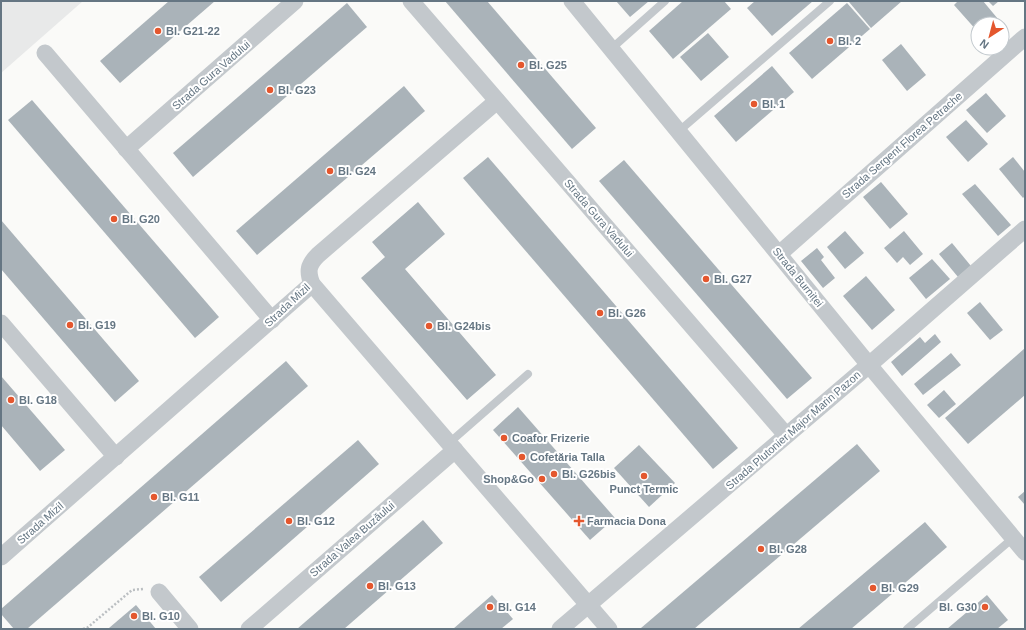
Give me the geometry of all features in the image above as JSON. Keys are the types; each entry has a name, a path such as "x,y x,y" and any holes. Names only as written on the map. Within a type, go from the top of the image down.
{"street":[{"name":"Strada Gura Vadului","path":"126,149 295,1"},
{"name":"Strada Gura Vadului","path":"411,1 786,435"},
{"name":"Strada Burniței","path":"572,1 869,365 1025,552"},
{"name":"Strada Sergent Florea Petrache","path":"779,254 1025,37"},
{"path":"45,53 272,320"},
{"name":"Strada Mizil","path":"1,557 312,284 308,274 309,268 312,261 318,255 497,101"},
{"name":"Strada Plutonier Major Marin Pazon","path":"560,629 869,365 1025,229"},
{"path":"312,284 609,629"},
{"path":"1,323 116,456"},
{"name":"Strada Valea Buzăului","path":"249,629 452,446"},
{"path":"159,592 190,629"}],"lane":[{"path":"611,49 665,1"},
{"path":"679,131 830,1"},
{"path":"452,446 528,374"},
{"path":"907,629 1013,538"}],"path":[{"path":"83,629 87,628 132,590 146,589 159,592"}],"shaded area":[{"path":"1,1 83,1 1,73"}],"building":[{"name":"Bl. G21-22","path":"169,1 215,1 120,83 100,61"},
{"name":"Bl. G25","path":"445,1 487,1 596,128 572,149"},
{"path":"616,1 649,1 630,17"},
{"path":"683,1 724,1 731,9 673,59 649,31"},
{"path":"755,1 813,1 772,36 747,8"},
{"path":"902,1 871,28 849,2"},
{"path":"958,1 983,1 996,16 970,16 970,23 954,5"},
{"path":"988,1 999,1 993,6"},
{"name":"Bl. G23","path":"347,3 367,27 193,177 173,153"},
{"name":"Bl. 2","path":"847,3 870,29 812,79 789,53"},
{"path":"708,33 729,57 701,81 680,57"},
{"path":"901,44 926,75 907,91 882,60"},
{"name":"Bl. 1","path":"772,66 794,92 736,142 714,116"},
{"name":"Bl. G24","path":"404,86 425,111 257,255 236,231"},
{"path":"986,93 1006,116 987,133 966,110"},
{"name":"Bl. G20","path":"32,100 219,317 195,338 8,120"},
{"path":"966,120 988,144 968,162 946,137"},
{"name":"Bl. G26","path":"488,157 738,448 713,469 463,178"},
{"path":"1013,157 1025,172 1025,196 1023,198 999,169"},
{"name":"Bl. G27","path":"624,160 812,378 787,399 599,181"},
{"path":"881,182 908,214 890,229 863,197"},
{"path":"975,184 1011,225 998,236 962,194"},
{"name":"Bl. G24bis","path":"418,202 445,234 405,269 496,375 467,400 361,278 385,257 372,242"},
{"name":"Bl. G19","path":"1,220 139,381 115,402 1,269"},
{"path":"845,231 864,253 845,269 827,247"},
{"path":"904,231 923,254 910,265 903,257 897,263 884,248"},
{"path":"952,243 971,266 958,277 939,254"},
{"path":"817,248 824,257 821,260 835,278 823,288 801,261"},
{"path":"932,259 950,279 926,299 909,278"},
{"path":"866,276 895,310 872,330 843,296"},
{"path":"980,302 1003,330 990,340 967,313"},
{"path":"935,334 941,342 902,376 891,362 920,337 925,343"},
{"path":"1025,348 1025,395 968,444 945,418"},
{"path":"951,353 961,365 923,395 914,384"},
{"name":"Bl. G11","path":"286,361 308,386 27,629 14,629 1,614 1,609"},
{"name":"Bl. G18","path":"1,376 65,450 40,471 1,425"},
{"path":"944,390 956,404 939,418 927,405"},
{"name":"Bl. G26bis","path":"518,407 615,518 590,540 493,430"},
{"name":"Bl. G12","path":"358,440 379,464 221,602 199,577"},
{"name":"Bl. G28","path":"857,444 880,471 694,629 641,628"},
{"name":"Punct Termic","path":"639,445 675,483 649,507 614,468"},
{"path":"1025,491 1025,505 1018,497"},
{"name":"Bl. G13","path":"423,520 443,543 344,629 297,629"},
{"name":"Bl. G29","path":"925,522 947,547 851,629 798,629"},
{"name":"Bl. G14","path":"492,595 513,619 501,629 453,629"},
{"name":"Bl. G30","path":"987,595 1008,620 997,629 947,629"},
{"name":"Bl. G10","path":"136,605 156,629 109,628"}],"place":[{"name":"Bl. G21-22","path":"158,31"},
{"name":"Bl. 2","path":"830,41"},
{"name":"Bl. G25","path":"521,65"},
{"name":"Bl. G23","path":"270,90"},
{"name":"Bl. 1","path":"754,104"},
{"name":"Bl. G24","path":"330,171"},
{"name":"Bl. G20","path":"114,219"},
{"name":"Bl. G27","path":"706,279"},
{"name":"Bl. G26","path":"600,313"},
{"name":"Bl. G19","path":"70,325"},
{"name":"Bl. G24bis","path":"429,326"},
{"name":"Bl. G18","path":"11,400"},
{"name":"Coafor Frizerie","path":"504,438"},
{"name":"Cofetăria Talla","path":"522,457"},
{"name":"Bl. G26bis","path":"554,474"},
{"name":"Punct Termic","path":"644,476"},
{"name":"Shop&Go","path":"542,479"},
{"name":"Bl. G11","path":"154,497"},
{"name":"Bl. G12","path":"289,521"},
{"name":"Farmacia Dona","path":"579,521"},
{"name":"Bl. G28","path":"761,549"},
{"name":"Bl. G13","path":"370,586"},
{"name":"Bl. G29","path":"873,588"},
{"name":"Bl. G14","path":"490,607"},
{"name":"Bl. G30","path":"985,607"},
{"name":"Bl. G10","path":"134,616"}]}
